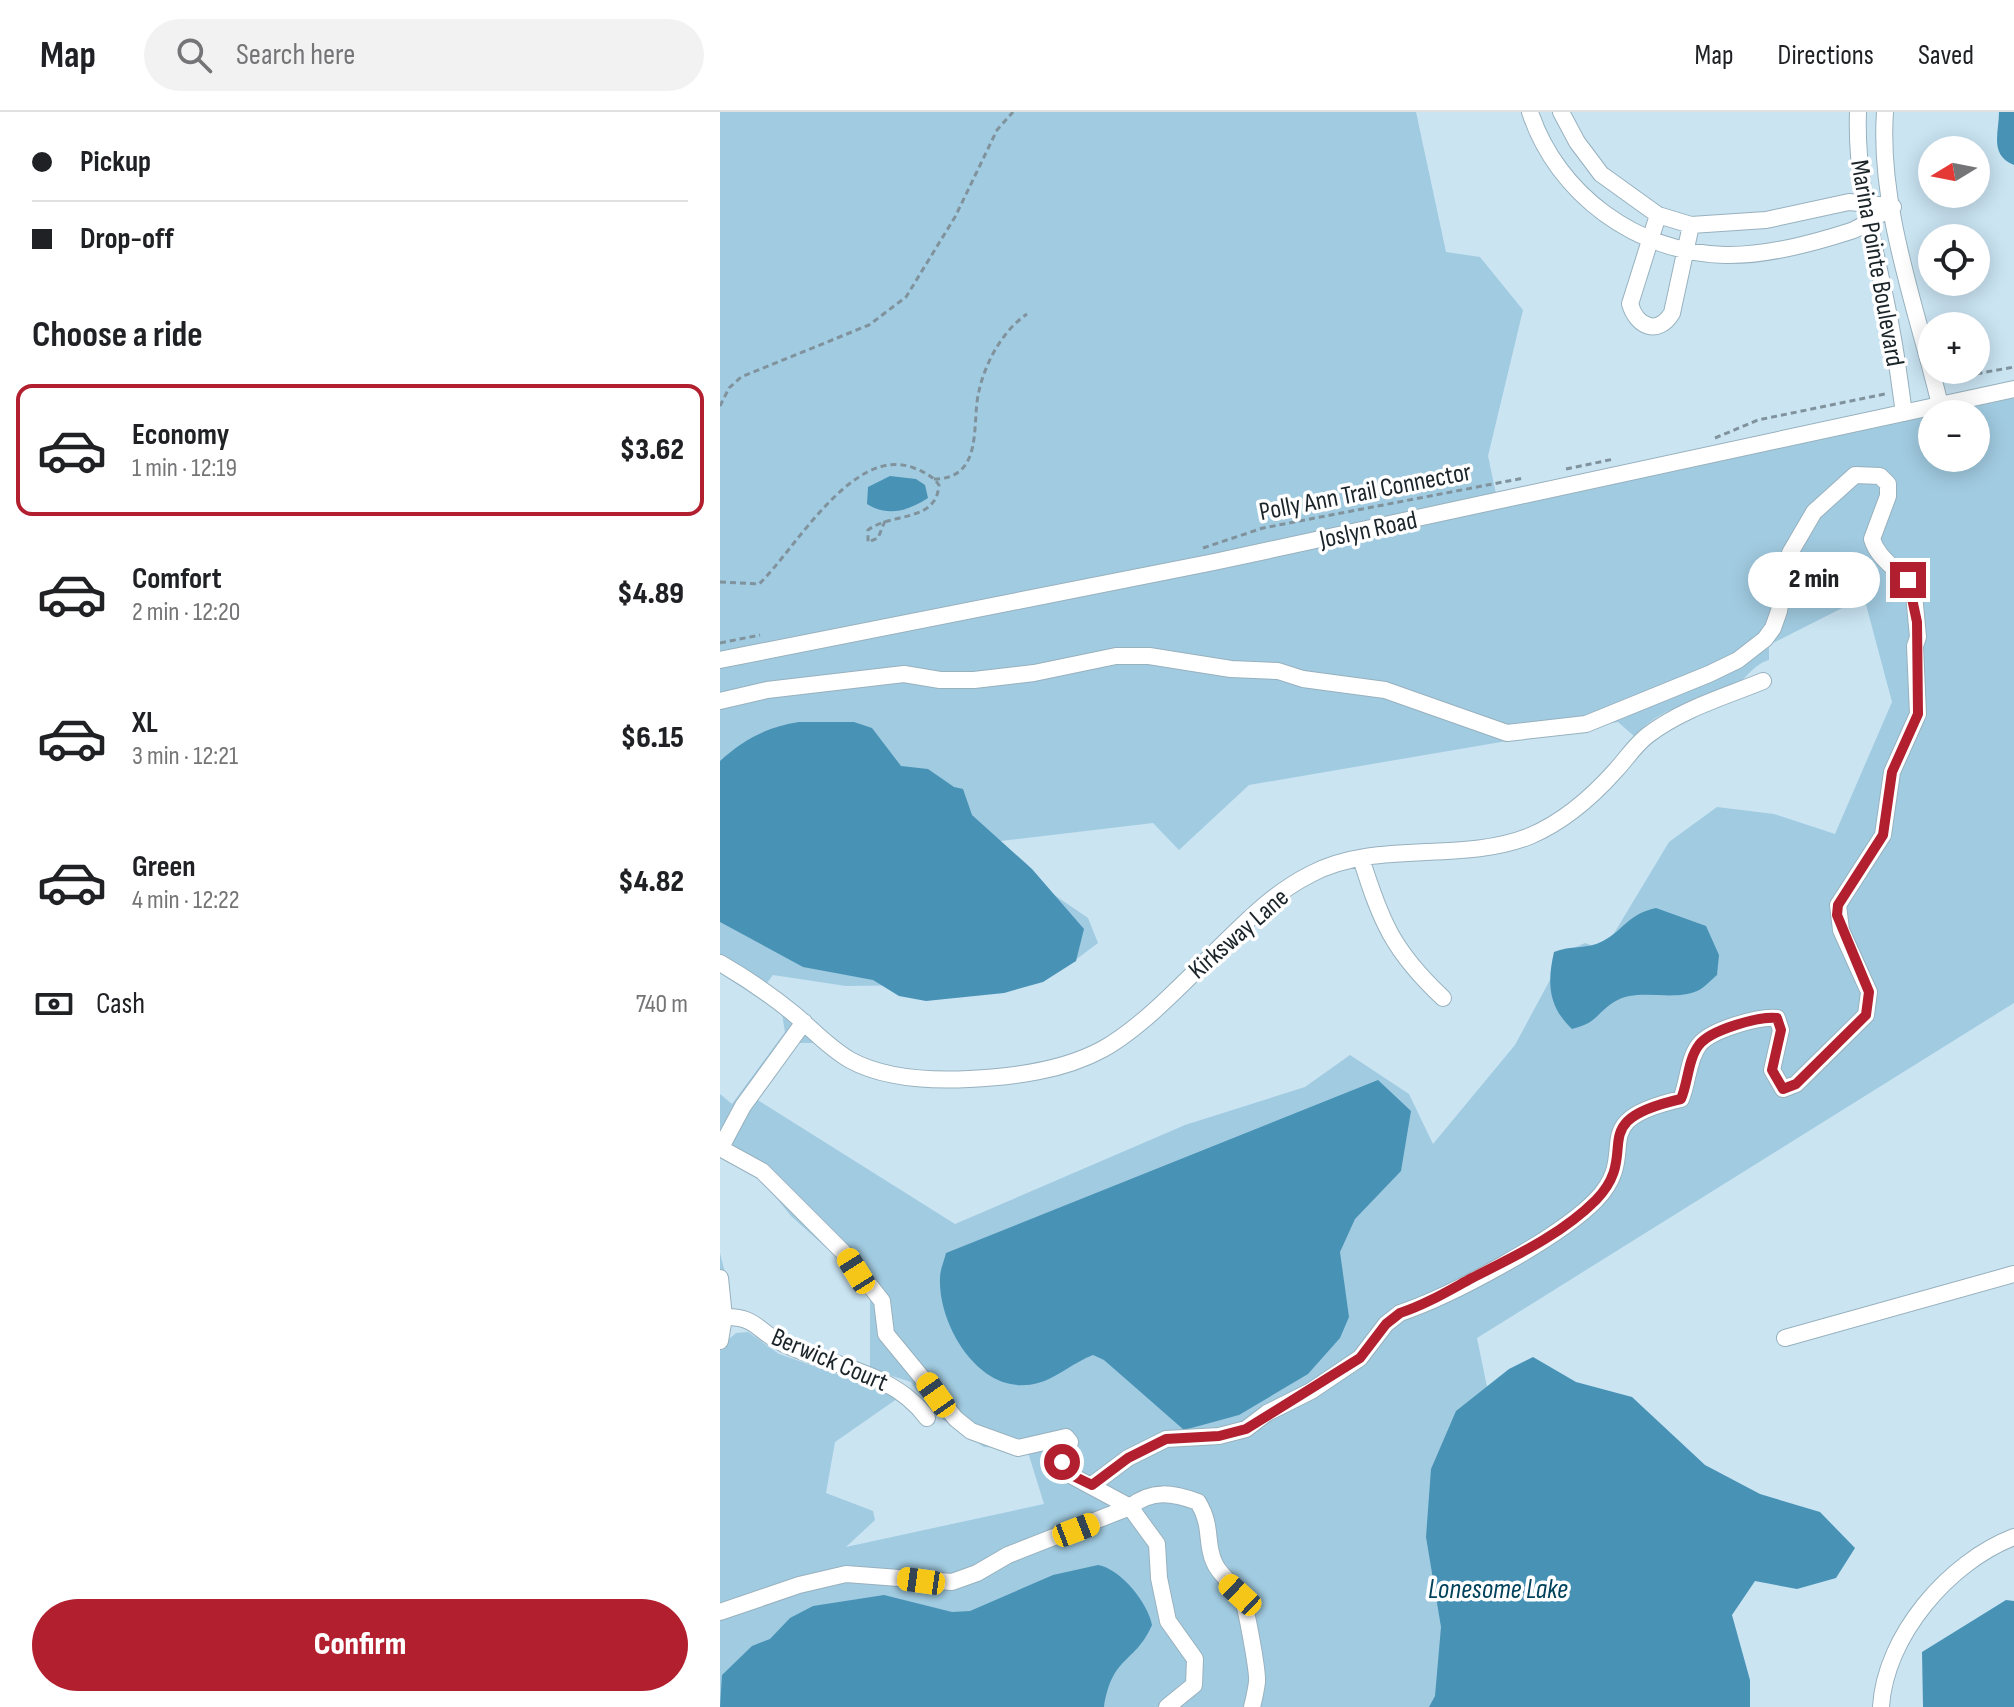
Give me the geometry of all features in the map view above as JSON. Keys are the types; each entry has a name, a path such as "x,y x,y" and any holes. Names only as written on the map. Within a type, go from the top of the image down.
{"street":[{"path":"1530,112 1550,160 1580,194 1607,216 1648,239 1686,251 1726,256 1770,249 1855,230 1865,211"},
{"path":"1561,112 1601,174 1658,215 1691,225 1766,220 1849,202 1865,211 1893,207"},
{"name":"Marina Pointe Boulevard","path":"1858,112 1857,151 1865,211 1892,331 1904,413"},
{"name":"Marina Pointe Boulevard","path":"1885,112 1884,152 1918,323"},
{"path":"1658,215 1630,304 1634,318 1642,326 1653,328 1666,323 1672,313 1691,225"},
{"name":"Joslyn Road","path":"1963,400 2014,389"},
{"name":"Joslyn Road","path":"720,660 1214,562 1918,410"},
{"path":"720,701 733,696 821,683 904,674 940,680 974,680 1034,673 1116,656 1149,656 1231,669 1278,671 1303,679 1385,690 1507,733 1586,724 1709,674 1738,660 1765,639 1779,611 1790,553 1814,512 1855,475 1880,476 1888,484 1888,496 1872,539 1882,556 1908,580 1914,594 1919,691 1918,714 1898,753 1887,791 1883,835 1838,905 1841,930 1869,992 1866,1015 1796,1084 1783,1089 1772,1070 1781,1030 1777,1018 1754,1019 1708,1038 1699,1044 1681,1099 1646,1107 1627,1119 1618,1133 1617,1159 1607,1188 1547,1239 1400,1313 1386,1324 1360,1358 1246,1429 1219,1436 1166,1439 1128,1458 1092,1485"},
{"name":"Kirksway Lane","path":"720,963 772,995 825,1043 852,1061 899,1076 944,1080 1007,1078 1070,1064 1104,1049 1132,1028 1272,896 1312,873 1361,858 1451,853 1499,846 1532,835 1568,815 1609,777 1632,749 1674,716 1763,681"},
{"path":"1361,858 1387,933 1410,967 1443,998"},
{"path":"804,1022 743,1106 720,1148 762,1171 845,1254 882,1301 886,1334 956,1419 971,1431 1018,1448 1066,1437 1070,1442 1062,1462 1063,1471 1130,1507 1157,1544 1159,1578 1168,1621 1195,1659 1194,1685 1185,1696 1167,1707"},
{"path":"1785,1338 2014,1274"},
{"path":"720,1278 724,1317 720,1341"},
{"name":"Berwick Court","path":"724,1317 745,1316 782,1344 895,1387 914,1399 927,1418"},
{"path":"720,1612 799,1585 846,1574 952,1582 977,1573 1008,1555 1130,1507 1143,1496 1162,1493 1198,1502 1209,1519 1212,1559 1223,1578 1240,1595 1246,1611 1250,1649 1257,1670 1252,1707"},
{"path":"1881,1707 1899,1644 1914,1622 1971,1559 2014,1537"}],"path":[{"path":"720,406 729,388 741,377 869,325 906,297 955,217 997,130 1013,112"},
{"path":"934,479 959,470 975,448 975,406 983,378 1006,333 1027,314"},
{"path":"1990,372 2014,367"},
{"path":"1709,440 1758,420 1900,390"},
{"path":"1558,472 1620,458"},
{"path":"720,582 759,584 800,533 853,481 893,465 910,466 939,485"},
{"path":"885,521 878,538 868,542 868,530 885,521 920,513 932,506 939,485 946,477"},
{"name":"Polly Ann Trail Connector","path":"1192,552 1263,528 1532,477"},
{"path":"720,643 767,634"}],"shaded area":[{"path":"720,112 1416,112 1446,252 1480,257 1523,310 1488,456 1499,508 1918,418 1918,472 1990,472 1990,402 2014,397 2014,1003 1477,1338 1496,1431 1685,1707 720,1707 720,1253 729,1289 729,1339 736,1333 748,1332 779,1354 901,1396 835,1442 826,1493 873,1511 875,1520 846,1547 1044,1504 1027,1449 984,1447 930,1411 911,1382 870,1369 870,1287 791,1216 730,1141 720,1159 720,1094 732,1104 785,1032 782,1014 720,973","holes":["1864,597 1892,702 1835,834 1774,814 1717,807 1669,842 1604,950 1585,943 1565,952 1515,1045 1433,1144 1409,1094 1350,1055 1305,1087 1185,1125 955,1224 756,1099 797,1043 817,1043 826,1031 767,983 773,975 846,986 922,985 1066,967 1098,943 1088,918 1015,868 992,842 1153,823 1179,850 1249,785 1618,722 1634,736 1666,712 1731,690 1756,667 1769,660 1769,645"]}],"water":[{"path":"1999,112 2014,112 2014,165 2006,161 1998,149"},
{"path":"890,476 916,479 925,485 928,498 898,511 867,504 868,487"},
{"path":"799,722 854,722 872,728 901,766 928,769 954,787 963,789 972,815 1032,869 1084,929 1076,961 1043,982 1004,993 926,1001 899,996 873,980 803,967 720,922 720,761 756,735"},
{"path":"1656,908 1706,926 1719,955 1717,975 1700,990 1687,994 1623,998 1587,1024 1572,1029 1558,1012 1551,994 1550,974 1554,952 1597,944 1639,914"},
{"path":"1378,1080 1411,1111 1401,1171 1355,1219 1340,1252 1349,1317 1340,1338 1308,1374 1239,1415 1184,1430 1104,1360 1093,1355 1045,1381 1017,1385 998,1380 981,1369 955,1337 941,1297 940,1275 946,1253"},
{"name":"Lonesome Lake","path":"1533,1357 1576,1382 1632,1397 1705,1465 1760,1494 1820,1512 1855,1548 1836,1578 1797,1589 1755,1581 1732,1615 1750,1680 1750,1707 1429,1707 1435,1696 1441,1627 1426,1537 1431,1469 1456,1411 1509,1369"},
{"path":"1098,1565 1116,1573 1132,1588 1145,1607 1152,1625 1112,1678 1104,1707 720,1707 722,1675 752,1646 770,1639 790,1618 813,1606 884,1595 952,1612 970,1611 1053,1575"},
{"path":"2006,1600 2014,1601 2014,1707 1923,1707 1922,1652"}],"route":[{"path":"1062,1462 1063,1471 1092,1485 1128,1458 1166,1439 1219,1436 1246,1429 1267,1413 1311,1391 1345,1365 1360,1358 1386,1324 1400,1313 1547,1239 1594,1202 1607,1188 1617,1159 1618,1133 1627,1119 1646,1107 1681,1099 1699,1044 1742,1023 1765,1017 1777,1018 1781,1030 1772,1054 1772,1070 1774,1079 1783,1089 1796,1084 1839,1038 1866,1015 1869,992 1837,915 1838,905 1861,874 1883,835 1892,772 1918,714 1916,605 1908,580"}]}
